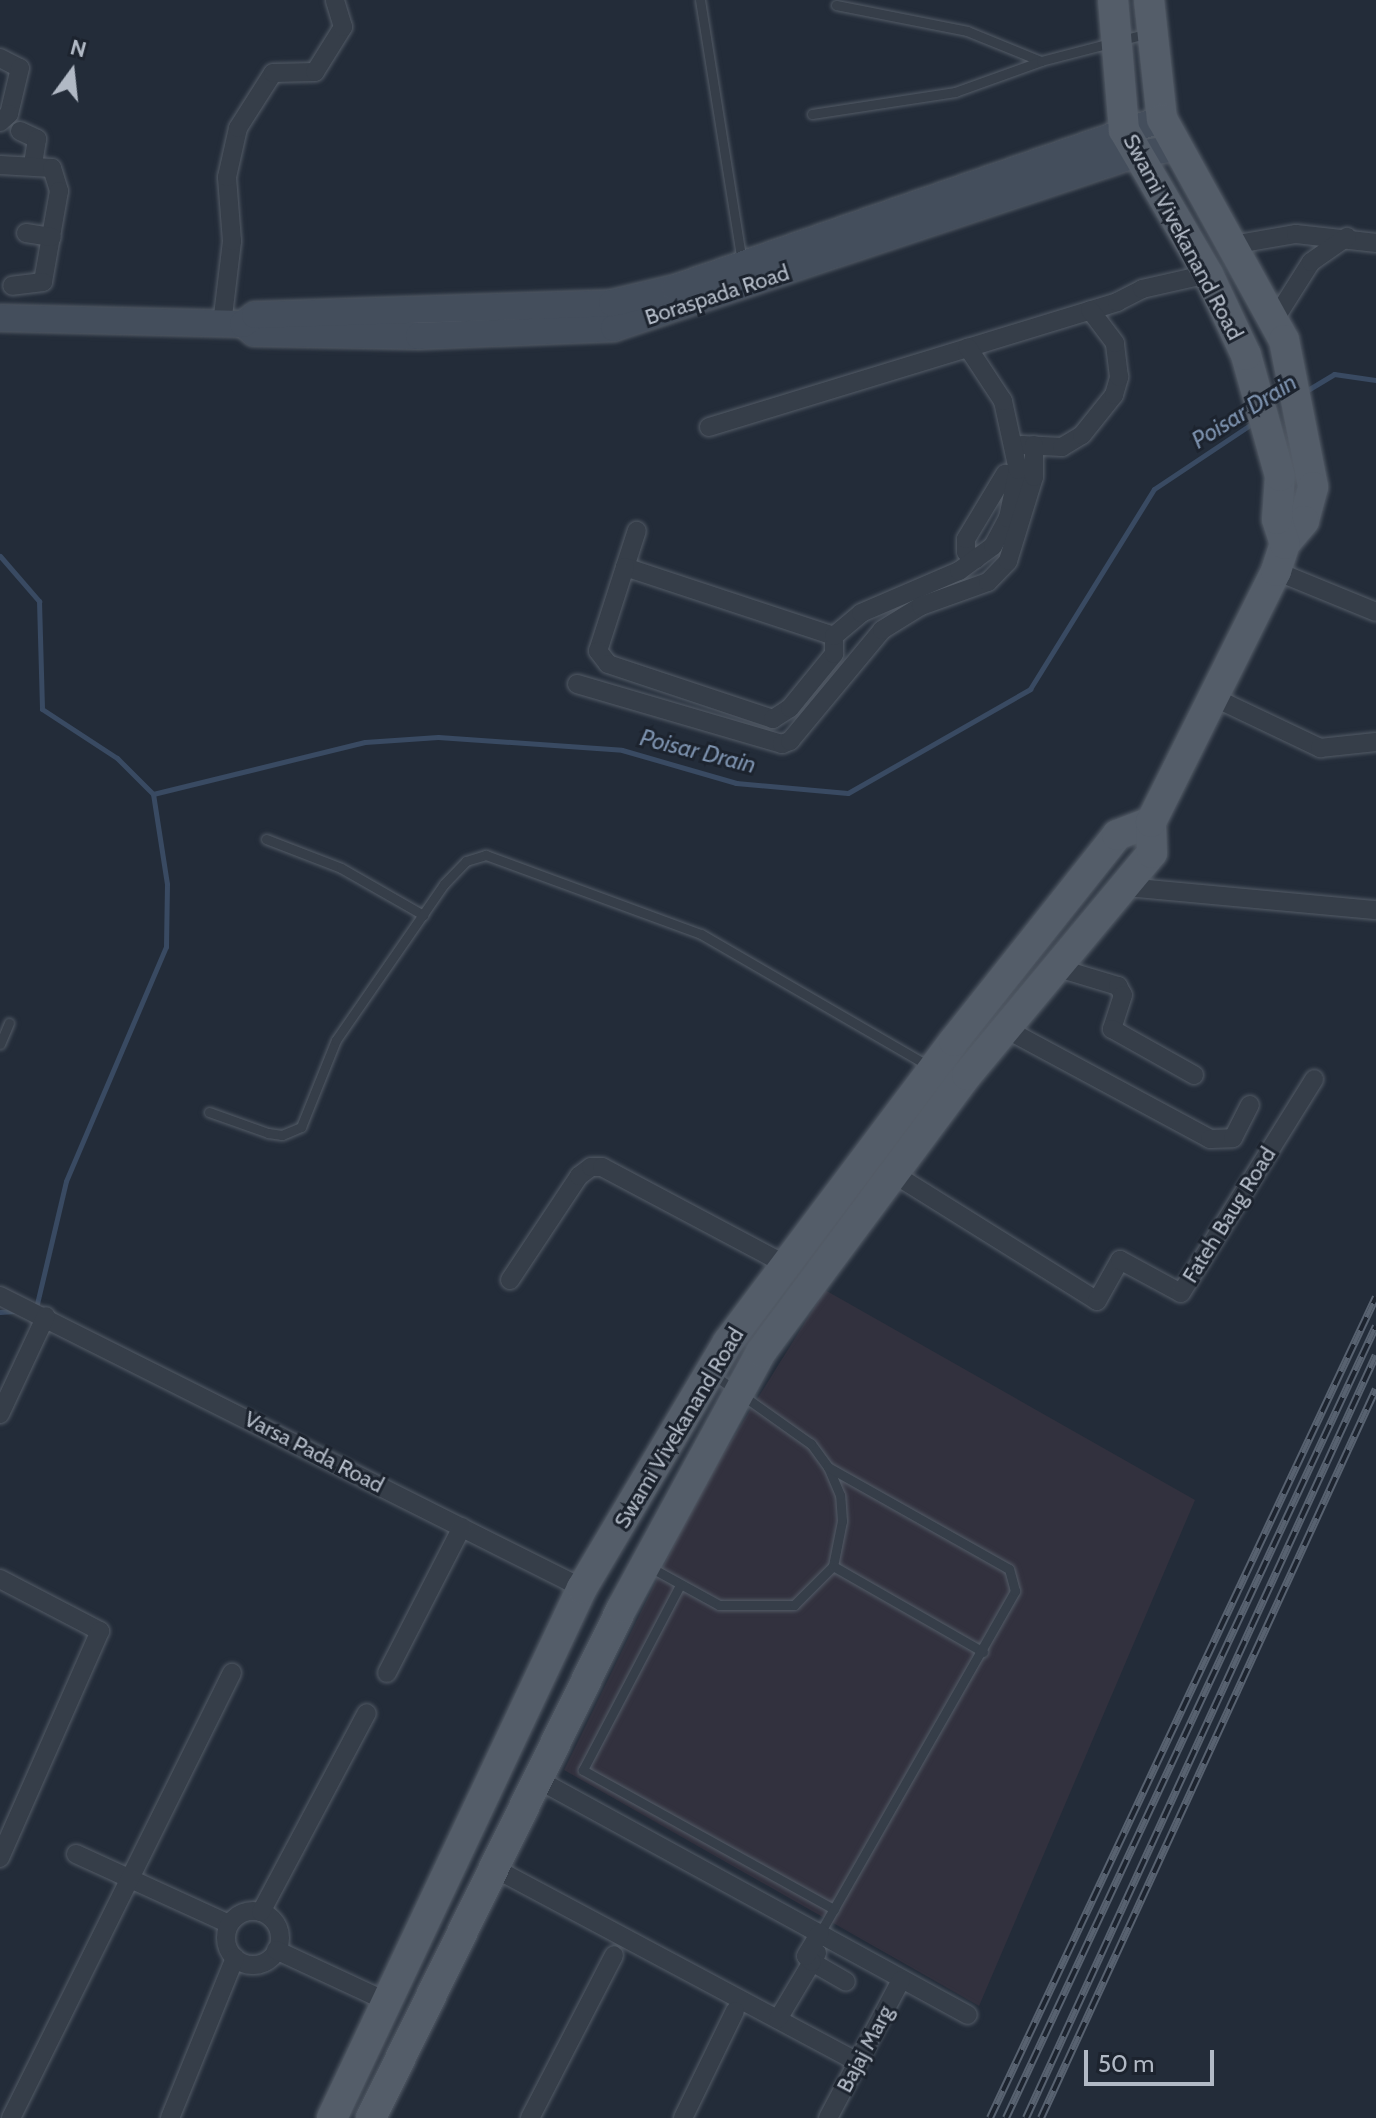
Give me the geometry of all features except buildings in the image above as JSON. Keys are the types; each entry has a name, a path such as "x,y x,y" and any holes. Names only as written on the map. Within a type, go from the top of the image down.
{"main road":[{"name":"Swami Vivekanand Road","path":"1113,0 1114,44 1129,143 1208,274 1246,355 1280,476 1277,519 1281,558"},
{"name":"Swami Vivekanand Road","path":"332,2118 390,2003 582,1588 710,1373 894,1174 1006,1029 1127,887 1152,853 1151,822 1281,558 1304,521 1313,487 1311,471 1280,329 1174,148 1162,119 1149,0"},
{"name":"Boraspada Road","path":"0,318 232,324 254,333 419,336 614,328 1129,143 1162,119"},
{"name":"Boraspada Road","path":"232,324 255,315 443,313 612,303 1129,143 1174,148"},
{"name":"Swami Vivekanand Road","path":"371,2118 645,1564 741,1390 800,1273 933,1069 1117,835 1151,822"}],"street":[{"path":"232,324 232,241 227,177 238,128 273,73 315,72 343,27 335,0"},
{"path":"0,58 20,68 9,114 0,122"},
{"path":"20,131 35,134 33,165"},
{"path":"0,165 52,168 57,178 52,237 43,282 12,286"},
{"path":"26,233 52,237"},
{"path":"1232,245 1296,234 1347,237 1376,243"},
{"path":"1280,329 1311,262 1347,237"},
{"path":"709,427 1117,302 1142,289 1152,291 1208,274"},
{"path":"1011,444 1062,447 1082,435 1114,395 1119,377 1115,343 1090,310"},
{"path":"637,531 598,651 608,664 773,719 790,708 834,654 834,636 861,613 976,559 993,546 1008,518 1018,470 1003,401 968,348"},
{"path":"577,684 782,744 790,741 882,630 921,606 988,582 1008,561 1034,477 1034,445"},
{"path":"976,559 966,552 966,539 1005,474"},
{"path":"1281,558 1376,612"},
{"path":"625,567 834,636"},
{"path":"1213,697 1320,748 1376,742"},
{"path":"1127,887 1376,910"},
{"path":"1058,968 1118,986 1123,995 1112,1029 1194,1075"},
{"path":"1006,1029 1210,1139 1233,1138 1250,1105"},
{"name":"Fateh Baug Road","path":"894,1174 1097,1301 1120,1260 1181,1293 1314,1079"},
{"path":"510,1280 579,1176 591,1167 602,1167 800,1273"},
{"name":"Varsa Pada Road","path":"3,1296 582,1588"},
{"path":"0,1414 46,1316"},
{"path":"387,1673 462,1527"},
{"path":"0,1579 100,1631 0,1858"},
{"path":"11,2118 232,1673"},
{"path":"261,1912 367,1713"},
{"path":"537,1779 968,2015"},
{"path":"76,1854 229,1924"},
{"path":"494,1868 858,2062"},
{"path":"242,1912 261,1912 279,1930 276,1950 260,1964 235,1958 225,1942 229,1924 242,1912"},
{"path":"778,2019 812,1962 824,1935"},
{"path":"276,1950 390,2003"},
{"path":"530,2118 614,1955"},
{"path":"170,2118 235,1958"},
{"path":"812,1962 846,1982"},
{"name":"Bajaj Marg","path":"828,2118 901,1980"},
{"path":"683,2118 735,2011"}],"lane":[{"path":"700,0 742,265"},
{"path":"836,5 967,31 1041,61"},
{"path":"812,114 955,92 1041,61 1151,32"},
{"path":"266,839 341,868 423,915"},
{"path":"209,1112 268,1133 282,1135 301,1127 336,1040 423,915 466,861 486,855 701,934 933,1069"},
{"path":"0,1044 9,1023"},
{"path":"645,1564 719,1605 794,1605 833,1566 842,1521 840,1495 828,1467 811,1444 741,1390 710,1373"},
{"path":"824,1935 834,1909 1015,1591 1009,1569 828,1467"},
{"path":"833,1566 983,1652"},
{"path":"680,1585 583,1770 834,1909"}],"shaded area":[{"path":"825,1290 1195,1500 979,2006 564,1770 700,1491"}],"waterway":[{"name":"Poisar Drain","path":"1306,391 1334,374 1376,380"},
{"name":"Poisar Drain","path":"0,556 39,601 42,709 117,758 153,794 365,742 438,737 622,750 736,783 848,793 1030,689 1154,489 1253,423"},
{"path":"36,1308 66,1181 166,947 167,884 153,794"},
{"path":"0,1312 14,1311"}],"railway":[{"path":"990,2118 1376,1297"},
{"path":"1006,2118 1376,1326"},
{"path":"1026,2118 1376,1355"},
{"path":"1041,2118 1376,1389"}]}
